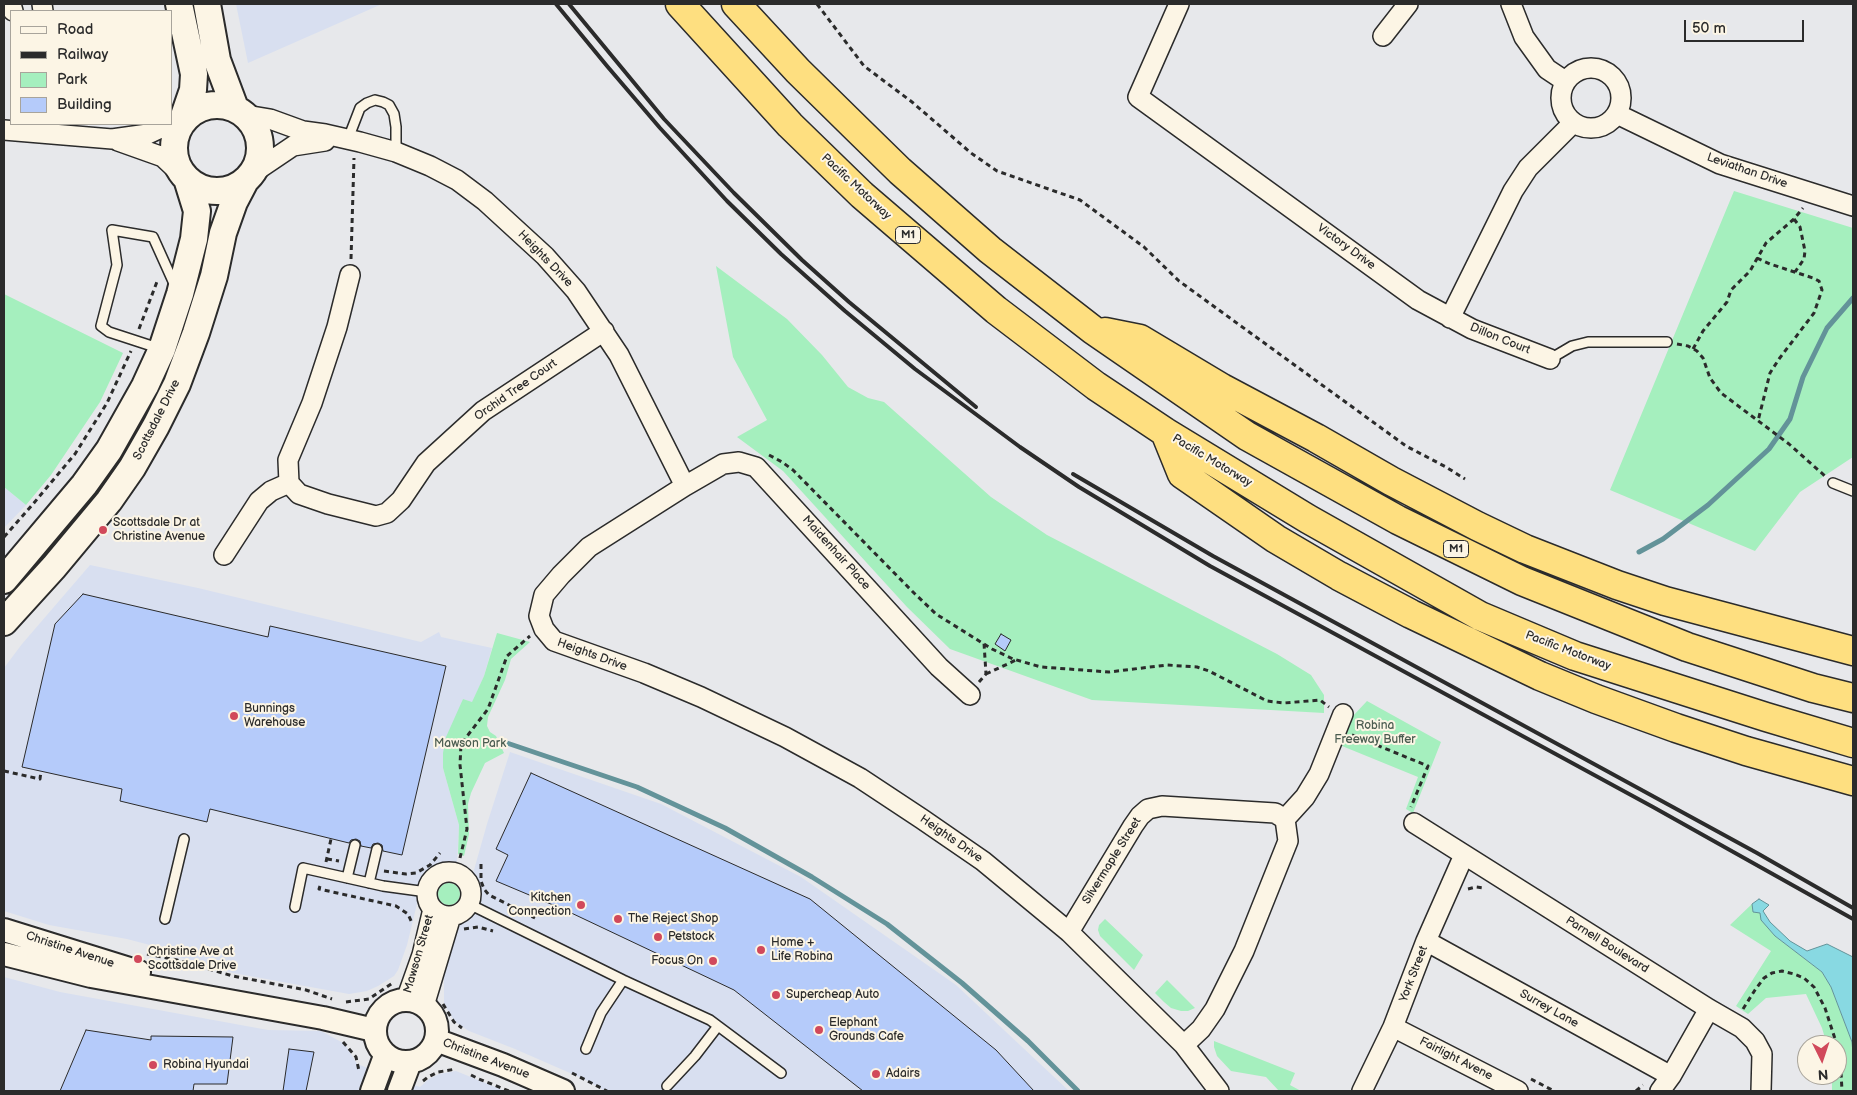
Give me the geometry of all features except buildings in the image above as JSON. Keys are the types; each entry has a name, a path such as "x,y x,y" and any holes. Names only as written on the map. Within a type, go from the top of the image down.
{"highway":[{"name":"Pacific Motorway","path":"680,4 790,125 862,195 996,310 1096,386 1165,432 1308,519 1480,616 1575,656 1853,743"},
{"name":"M1","path":"736,4 798,71 900,171 990,250 1093,330 1247,436 1398,520 1522,582 1687,647 1813,688 1853,698"},
{"path":"1093,330 1140,339 1222,388 1316,438 1391,481 1476,526 1525,549 1617,585 1665,601 1853,651"},
{"path":"1165,432 1182,474 1276,539 1411,614 1540,676 1596,699 1746,752 1853,782"}],"main road":[{"path":"4,580 60,514 108,450 145,386 162,349 180,294 194,239 197,210 184,177 173,158 172,142 193,90 194,74 179,4"},
{"path":"184,177 201,189 216,192 231,189 249,177 259,159 261,143 256,127 241,111 217,60 207,4"},
{"path":"180,123 200,109 217,106 241,111"},
{"name":"Scottsdale Drive","path":"4,622 54,567 109,501 132,468 156,426 176,384 196,333 214,276 223,233 234,202 249,177"}],"street":[{"name":"Victory Drive","path":"1179,4 1138,97 1418,300 1450,318"},
{"path":"1383,36 1408,4"},
{"path":"1511,4 1524,37 1547,69 1565,81"},
{"path":"1592,68 1603,70 1614,78 1620,87 1621,104 1617,114 1606,124 1596,128 1583,128 1573,123 1564,112 1560,102 1561,91 1565,81 1580,70 1592,68"},
{"name":"Heights Drive","path":"241,111 303,131 354,140 396,152 457,180 486,201 545,256 576,291 619,355 685,486 589,547 544,595 539,616 544,629 554,642 644,674 701,697 784,736 860,778 983,861 1069,932 1184,1045 1219,1091"},
{"name":"Leviathan Drive","path":"1617,114 1720,164 1853,206"},
{"path":"172,125 180,123"},
{"path":"1450,318 1513,191 1528,168 1573,123"},
{"path":"4,130 112,139 148,134 172,125"},
{"path":"112,139 163,157 184,177"},
{"name":"Heights Drive","path":"249,177 293,146 304,143 354,140"},
{"path":"224,555 259,501 271,491 289,483 288,460 312,403 337,327 350,275"},
{"name":"Dillon Court","path":"1450,318 1472,329 1550,359"},
{"name":"Orchid Tree Court","path":"289,483 299,494 328,504 376,516 387,513 400,500 426,463 483,411 604,331"},
{"name":"Maidenhair Place","path":"685,486 723,464 739,462 756,467 939,667 970,694"},
{"path":"1184,1045 1201,1029 1215,1009 1244,951 1288,841 1285,819 1305,797 1319,774 1337,715"},
{"name":"Silvermaple Street","path":"1069,932 1133,826 1148,809 1162,806 1275,813 1285,819"},
{"name":"Parnell Boulevard","path":"1414,823 1742,1028 1755,1041 1762,1054 1761,1091"},
{"name":"York Street","path":"1362,1091 1393,1028 1426,941 1464,855"},
{"path":"450,872 457,873 468,882 476,908 451,916 443,915 430,900 432,880 437,875 450,872"},
{"name":"Mawson Street","path":"411,989 422,955 430,900"},
{"name":"Mawson Street","path":"411,989 451,916"},
{"name":"Christine Avenue","path":"4,930 221,999"},
{"name":"Surrey Lane","path":"1426,941 1671,1076"},
{"name":"Christine Avenue","path":"4,954 91,976 221,999 374,1030"},
{"path":"411,989 429,1010 437,1027 436,1040 431,1050 424,1057 410,1062 397,1062 385,1056 376,1044 374,1030 377,1018 384,1008 411,989"},
{"path":"1660,1091 1671,1076 1709,1009"},
{"name":"Fairlight Avene","path":"1393,1028 1518,1091"},
{"name":"Christine Avenue","path":"436,1040 503,1065 564,1081"},
{"path":"366,1083 385,1056"},
{"path":"409,1088 410,1062"}],"lane":[{"path":"354,140 360,108 375,100 383,102 389,105 394,114 396,152"},
{"path":"162,349 109,332 101,326 117,265 112,230 153,237 164,264 180,294"},
{"path":"1550,359 1572,346 1588,342 1667,342"},
{"path":"1833,483 1853,491"},
{"path":"165,919 184,839"},
{"path":"347,878 354,844"},
{"path":"369,883 377,849"},
{"path":"294,907 303,868 369,883 430,900"},
{"path":"476,908 710,1020 781,1074"},
{"path":"586,1048 601,1013 623,980"},
{"path":"667,1086 695,1056 718,1026"}],"path":[{"path":"817,4 864,66 912,102 971,153 997,171 1080,200 1144,247 1187,287 1406,446 1465,479"},
{"path":"350,275 354,140"},
{"path":"1693,349 1703,330 1727,302 1731,290 1750,271 1766,243 1794,219 1815,194"},
{"path":"1794,219 1802,236 1805,251 1804,259 1795,272"},
{"path":"1757,258 1819,282 1822,290 1814,314 1770,373 1758,421"},
{"path":"4,537 75,454 107,403 135,340 164,264"},
{"path":"1667,342 1697,351 1710,378 1721,393 1789,444 1833,483"},
{"path":"767,454 793,470 936,614 984,643 1017,660 1041,667 1109,672 1167,665 1198,667 1267,701 1284,703 1320,700 1337,715"},
{"path":"460,858 467,830 460,764 462,744 488,709 507,656 526,638 544,629"},
{"path":"984,643 986,674"},
{"path":"970,694 986,674 1017,660"},
{"path":"1351,735 1428,766 1407,818 1414,823"},
{"path":"4,771 40,779 41,771"},
{"path":"331,839 326,861 342,862"},
{"path":"383,871 395,874 416,873 430,865 440,853"},
{"path":"481,864 481,881 487,893 535,918"},
{"path":"320,886 320,889 396,906 408,914 412,927"},
{"path":"1465,892 1476,887 1489,889"},
{"path":"470,927 476,908 487,893"},
{"path":"138,952 178,960 233,976 306,990 338,1002"},
{"path":"1742,1010 1760,984 1772,973 1782,971 1794,974 1804,978 1814,987 1825,1008 1834,1035"},
{"path":"343,1002 358,1002 379,994 411,989 439,996 454,1022 465,1030"},
{"path":"337,1038 343,1042 356,1058 366,1083"},
{"path":"409,1088 438,1072 447,1069 462,1070"},
{"path":"468,1072 479,1080 509,1091"},
{"path":"564,1081 607,1091"}],"shaded area":[{"path":"236,4 382,4 248,63"},
{"path":"4,487 26,505 4,528"},
{"path":"90,565 198,588 421,642 439,632 441,637 492,648 484,676 472,703 463,699 443,768 459,825 457,862 437,864 424,875 407,945 394,976 367,991 349,994 233,973 169,954 169,950 127,939 49,925 4,911 4,668 22,644"},
{"path":"510,752 661,804 801,877 956,985 1069,1091 605,1091 586,1080 469,1031 455,1022 444,1004 444,976 487,824"},
{"path":"4,977 60,992 268,1030 321,1031 345,1044 357,1064 420,1087 429,1079 439,1074 456,1071 505,1091 4,1091"}],"green space":[{"path":"1734,191 1853,228 1853,457 1800,492 1755,551 1610,490"},
{"path":"716,266 787,319 822,355 848,387 868,398 884,402 991,497 1047,535 1277,654 1311,675 1324,695 1324,713 1092,700 950,649 907,607 783,471 737,437 767,420 733,357"},
{"path":"4,294 123,353 100,402 51,475 26,505 4,487"},
{"name":"Mawson Park","path":"497,633 530,642 511,659 505,680 488,717 487,726 490,732 496,736 504,753 485,763 471,793 468,804 469,834 464,856 458,854 459,825 443,768 443,753 446,737 463,699 472,702 484,676"},
{"name":"Robina Freeway Buffer","path":"1367,701 1441,742 1413,813 1406,809 1418,777 1342,746 1352,717"},
{"path":"449,883 457,886 460,894 457,902 449,905 441,902 438,894 441,886"},
{"path":"1752,904 1753,912 1760,912 1775,936 1822,972 1831,987 1852,1042 1853,1091 1832,1091 1832,1085 1847,1085 1847,1035 1824,1035 1806,994 1766,998 1748,1014 1736,1006 1771,951 1730,925"},
{"path":"1105,919 1143,955 1134,970 1100,936 1099,925"},
{"path":"1167,980 1195,1008 1181,1011 1171,1008 1155,993"},
{"path":"1214,1041 1295,1073 1290,1085 1301,1091 1279,1091 1266,1077 1231,1071 1217,1056"}],"water":[{"path":"1759,899 1769,905 1763,911 1770,922 1790,941 1807,951 1827,944 1853,957 1853,1053 1852,1042 1831,987 1822,972 1775,936 1761,920 1760,913 1753,912 1752,904"}],"waterway":[{"path":"1639,552 1663,539 1708,505 1769,449 1790,419 1803,377 1827,328 1853,298"},
{"path":"485,743 504,742 637,787 725,828 812,877 887,924 962,983 1028,1041 1078,1091"}],"railway":[{"path":"556,4 660,128 727,201 781,254 845,311 915,369 1020,447 1079,487 1210,566 1653,807 1853,919"},
{"path":"569,4 664,119 734,193 802,260 849,302 976,407"},
{"path":"1073,474 1213,556 1757,853 1853,908"}],"place":[{"name":"Scottsdale Dr at Christine Avenue","path":"103,530"},
{"name":"Bunnings Warehouse","path":"234,716"},
{"name":"Kitchen Connection","path":"581,905"},
{"name":"The Reject Shop","path":"618,919"},
{"name":"Petstock","path":"658,937"},
{"name":"Home + Life Robina","path":"761,950"},
{"name":"Christine Ave at Scottsdale Drive","path":"138,959"},
{"name":"Focus On","path":"713,961"},
{"name":"Supercheap Auto","path":"776,995"},
{"name":"Elephant Grounds Cafe","path":"819,1030"},
{"name":"Robina Hyundai","path":"153,1065"},
{"name":"Adairs","path":"876,1074"}]}
